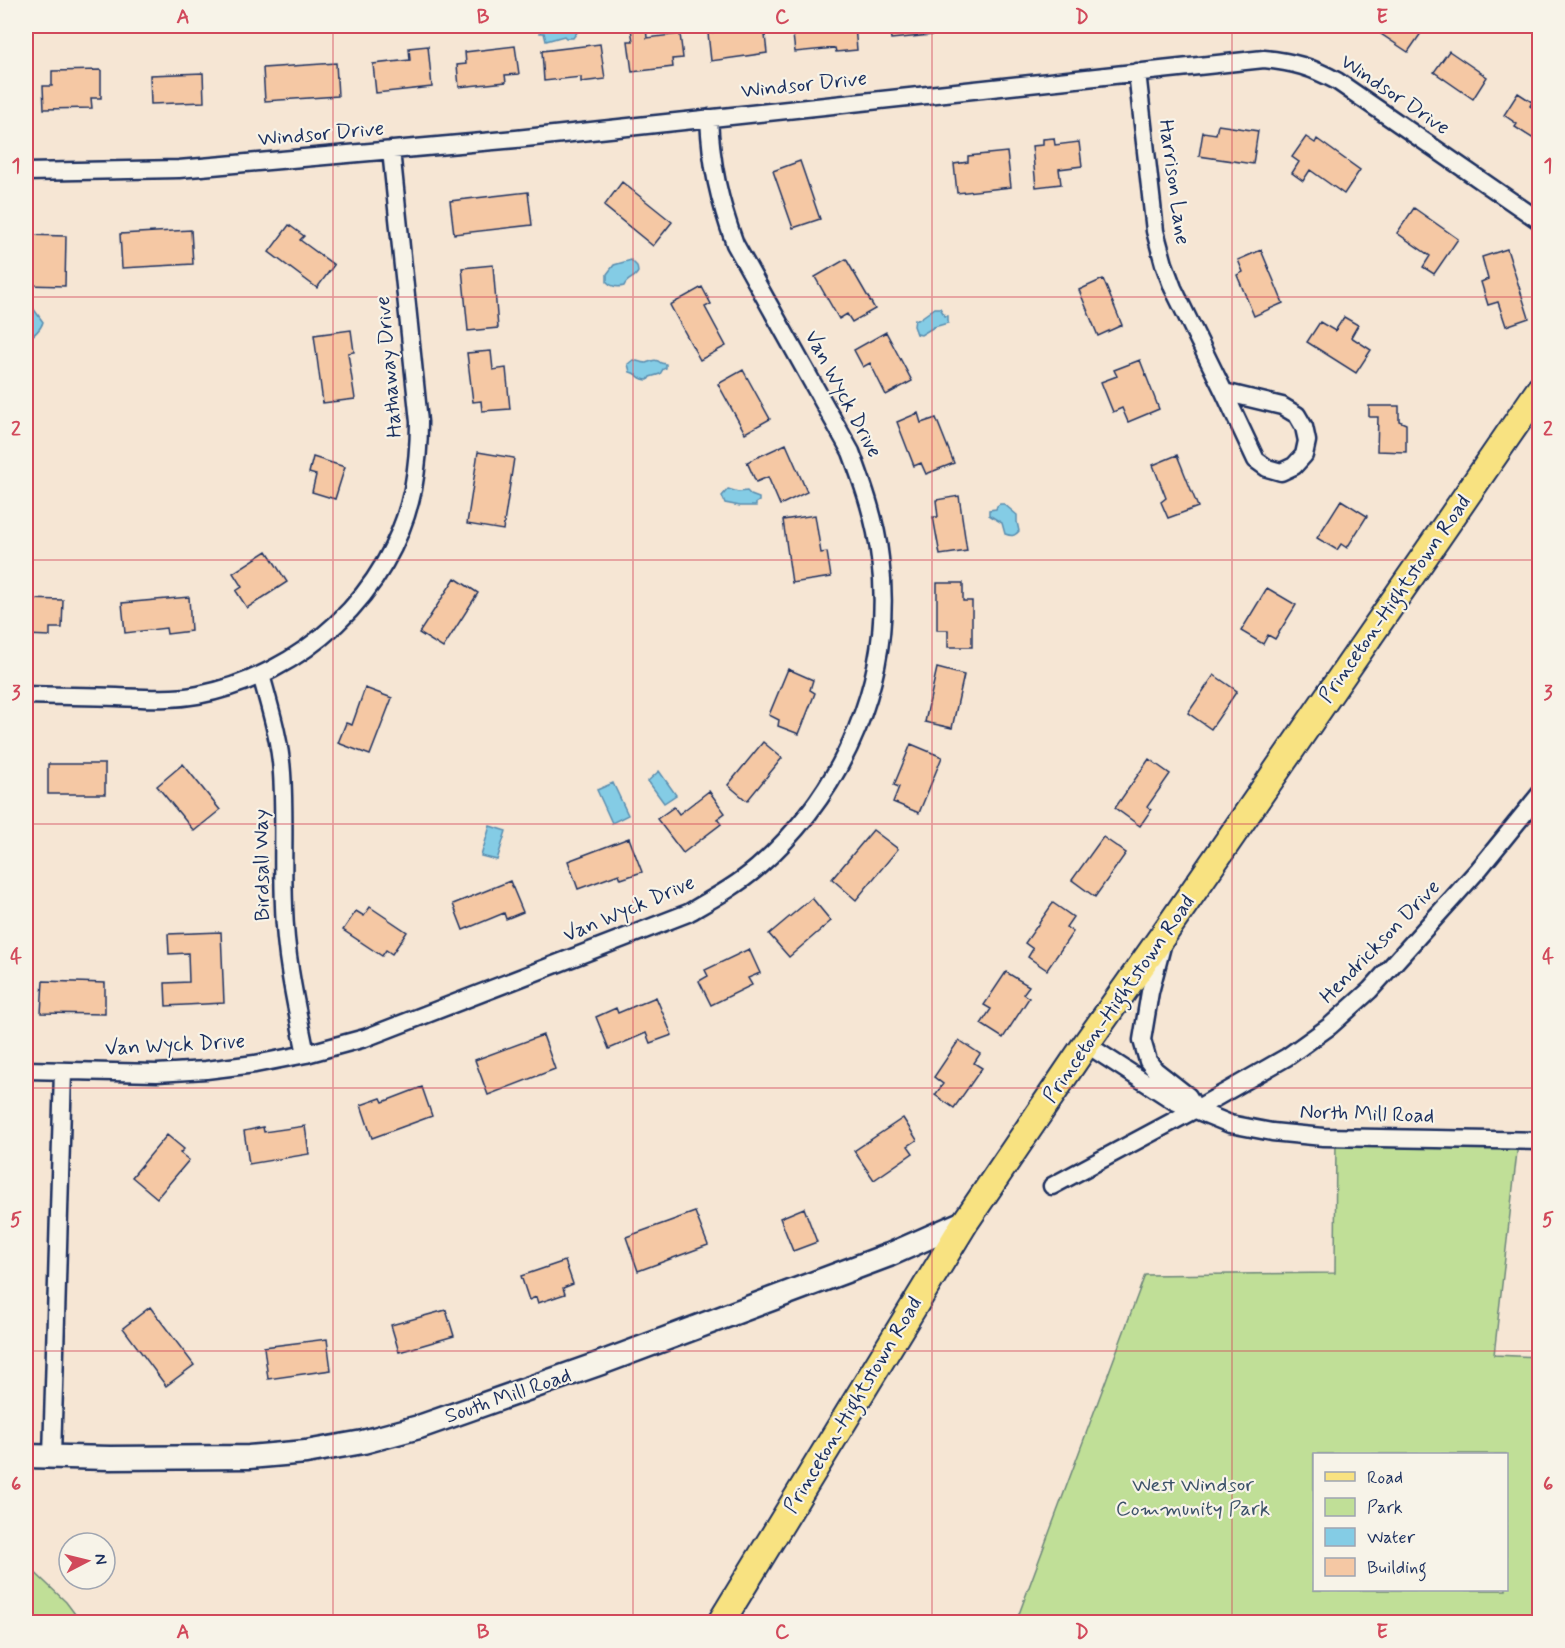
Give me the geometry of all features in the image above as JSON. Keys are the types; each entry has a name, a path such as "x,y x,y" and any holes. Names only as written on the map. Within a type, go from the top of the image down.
{"main road":[{"name":"Princeton-Hightstown Road","path":"720,1623 966,1221 1539,389"},
{"name":"South Mill Road","path":"26,1456 249,1457 306,1452 363,1442 419,1427 601,1363 889,1255 966,1221"}],"street":[{"name":"Windsor Drive","path":"26,172 179,169 516,139 1264,59 1288,61 1314,69 1337,81 1539,221"},
{"name":"Harrison Lane","path":"1137,72 1155,231 1173,288 1256,460 1267,468 1281,472 1294,466 1304,455 1307,441 1304,427 1297,415 1282,406 1224,392"},
{"name":"Van Wyck Drive","path":"26,1070 157,1072 206,1070 255,1064 306,1054 376,1034 688,913 720,895 755,870 810,812 834,777 865,710 876,668 881,632 883,595 880,558 874,522 851,452 735,244 714,173 709,118"},
{"name":"Hathaway Drive","path":"26,695 165,699 198,695 230,687 261,675 305,650 327,633 371,585 388,557 401,527 412,491 418,454 419,422 391,150"},
{"name":"Birdsall Way","path":"261,675 275,727 282,771 287,952 306,1054"},
{"name":"Hendrickson Drive","path":"1196,1109 1287,1058 1330,1026 1370,990 1479,869 1539,794"},
{"name":"North Mill Road","path":"1166,931 1150,992 1142,1040 1148,1061 1155,1070 1188,1096 1196,1109"},
{"name":"North Mill Road","path":"1086,1044 1174,1101 1230,1124 1323,1137 1539,1142"},
{"path":"52,1457 63,1071"},
{"path":"1052,1186 1196,1109"}],"green space":[{"name":"West Windsor Community Park","path":"1336,1136 1518,1143 1494,1355 1539,1357 1539,1622 1016,1622 1145,1275 1335,1273"},
{"path":"26,1564 66,1602 81,1622 26,1622"}],"water":[{"path":"546,26 577,26 578,31 573,38 564,36 546,41 544,33 540,33 540,30"},
{"path":"631,260 637,266 638,272 635,276 621,287 607,282 607,274 614,265"},
{"path":"26,308 33,308 43,322 36,332 26,339"},
{"path":"935,308 940,308 945,316 948,316 948,323 934,327 921,335 917,334 914,326 915,319 918,320"},
{"path":"633,360 646,363 654,360 666,364 666,368 660,374 645,380 630,372 628,364"},
{"path":"728,489 738,492 747,491 759,498 759,501 756,506 725,503 722,496"},
{"path":"1000,504 1004,504 1017,515 1019,531 1014,535 1005,534 1002,523 989,515 989,510 996,509"},
{"path":"659,771 676,795 664,803 648,781"},
{"path":"613,783 628,815 612,823 597,790"},
{"path":"490,826 506,831 497,860 481,856"}],"building":[{"path":"764,26 767,53 711,61 708,33"},
{"path":"792,26 855,26 857,50 836,52 835,48 795,52"},
{"path":"889,26 951,26 952,33 891,39"},
{"path":"1377,26 1426,26 1408,52 1381,34 1384,30"},
{"path":"646,27 647,38 680,34 683,58 672,59 673,67 632,72 628,41 633,41 631,29"},
{"path":"600,44 605,79 581,82 581,77 544,81 542,51"},
{"path":"428,46 432,87 376,93 373,64 410,60 409,48"},
{"path":"515,46 519,74 505,75 506,82 459,87 457,65 466,64 465,52"},
{"path":"1449,51 1487,77 1473,99 1434,72"},
{"path":"336,63 338,96 265,101 263,68"},
{"path":"101,70 101,98 91,98 92,108 44,109 43,86 52,86 52,71"},
{"path":"203,73 204,102 151,104 150,75"},
{"path":"1518,93 1532,102 1530,106 1540,112 1540,143 1515,127 1517,124 1504,115"},
{"path":"1218,125 1258,131 1253,164 1199,156 1203,132 1216,134"},
{"path":"1306,137 1315,143 1317,139 1360,170 1344,194 1310,170 1303,181 1292,173 1299,162 1292,157"},
{"path":"1054,138 1055,145 1079,142 1082,166 1059,169 1061,184 1036,187 1032,146 1043,145 1043,139"},
{"path":"1007,152 1011,187 957,193 954,164 968,162 968,156"},
{"path":"800,161 820,219 793,228 773,171"},
{"path":"622,182 672,222 653,246 604,206"},
{"path":"528,192 532,225 454,234 450,201"},
{"path":"1414,208 1458,239 1434,274 1423,267 1430,256 1397,233"},
{"path":"289,225 304,236 300,240 334,265 317,288 269,252"},
{"path":"191,230 193,264 122,268 120,234"},
{"path":"26,235 66,236 65,286 26,285"},
{"path":"1507,249 1529,318 1506,326 1498,302 1488,305 1481,282 1488,279 1482,257"},
{"path":"1261,250 1283,303 1254,316 1237,275 1243,272 1238,260"},
{"path":"846,259 875,309 852,322 847,314 839,319 815,277"},
{"path":"493,265 498,328 468,331 462,268"},
{"path":"1103,279 1122,325 1098,336 1079,290"},
{"path":"702,287 711,304 705,307 726,346 700,360 670,305"},
{"path":"1344,317 1358,325 1351,337 1371,350 1356,373 1307,342 1320,322 1335,331"},
{"path":"351,330 354,352 348,353 355,399 323,403 314,335"},
{"path":"886,332 912,381 886,395 870,363 863,367 854,350"},
{"path":"491,351 493,370 506,368 510,409 482,411 481,401 473,402 467,353"},
{"path":"1140,360 1159,409 1128,422 1122,408 1113,412 1101,382 1117,376 1114,370"},
{"path":"743,370 770,419 745,433 718,384"},
{"path":"1369,406 1399,406 1399,421 1406,424 1406,452 1377,451 1378,417 1369,417"},
{"path":"918,413 921,423 936,418 954,463 926,474 921,463 914,466 897,422"},
{"path":"786,444 807,492 780,505 768,477 756,482 747,462"},
{"path":"478,452 514,458 503,530 467,524"},
{"path":"1177,455 1198,507 1168,518 1161,502 1166,498 1153,465"},
{"path":"313,457 345,467 335,499 312,492 316,475 309,473"},
{"path":"959,496 967,551 940,555 933,517 938,517 936,500"},
{"path":"1341,500 1367,516 1347,548 1341,544 1337,550 1317,538"},
{"path":"815,515 821,553 827,552 831,577 792,583 783,520"},
{"path":"267,551 287,582 247,608 236,591 242,587 233,573"},
{"path":"455,578 478,593 443,648 419,633"},
{"path":"937,583 963,583 963,601 972,601 972,647 948,647 948,630 937,630"},
{"path":"1267,588 1296,605 1275,639 1268,635 1263,644 1241,631"},
{"path":"189,597 191,631 167,634 166,628 125,633 122,603"},
{"path":"26,599 63,600 62,628 50,628 50,636 26,635"},
{"path":"937,668 964,675 952,728 925,722"},
{"path":"788,669 813,680 810,690 815,693 799,734 778,726 779,720 769,715"},
{"path":"1214,675 1237,691 1211,729 1188,713"},
{"path":"365,688 392,698 370,755 338,743 346,723 352,725"},
{"path":"763,742 782,758 747,801 728,785"},
{"path":"911,744 942,757 919,813 893,802 899,787 894,785"},
{"path":"1149,759 1170,774 1147,807 1151,810 1140,826 1115,808"},
{"path":"48,764 105,764 105,794 48,794"},
{"path":"183,764 220,810 194,831 157,786"},
{"path":"709,791 725,813 717,819 721,824 683,853 657,819 674,807 679,814"},
{"path":"873,830 898,849 856,900 832,879"},
{"path":"1103,837 1126,853 1095,897 1072,880"},
{"path":"629,838 642,872 621,879 619,874 578,889 568,861"},
{"path":"510,881 523,912 506,919 504,913 463,930 453,904"},
{"path":"812,898 831,921 789,957 769,934"},
{"path":"1053,903 1073,917 1066,927 1073,932 1047,970 1028,957 1033,949 1025,943"},
{"path":"370,907 407,932 392,954 386,950 382,956 343,930 356,911 364,916"},
{"path":"221,932 224,1003 166,1006 165,983 189,982 188,953 169,954 168,934"},
{"path":"749,949 760,973 748,978 752,985 711,1005 699,981 708,976 705,970"},
{"path":"1006,972 1029,986 1023,994 1029,998 1003,1038 981,1024 991,1009 984,1005"},
{"path":"43,981 105,983 105,1014 41,1013"},
{"path":"656,997 672,1035 650,1043 646,1033 609,1049 596,1017 616,1008 618,1013"},
{"path":"543,1035 555,1069 488,1095 475,1060"},
{"path":"959,1040 980,1054 974,1063 982,1068 954,1108 935,1095 943,1084 934,1077"},
{"path":"422,1087 432,1116 372,1138 361,1105 381,1098 383,1102"},
{"path":"903,1118 917,1140 908,1146 913,1153 874,1180 854,1151"},
{"path":"305,1126 309,1154 249,1164 244,1131 263,1127 264,1132"},
{"path":"167,1135 184,1149 180,1153 189,1160 157,1198 132,1177"},
{"path":"804,1208 817,1242 793,1251 780,1218"},
{"path":"695,1212 708,1245 638,1271 626,1237"},
{"path":"565,1261 573,1284 563,1288 565,1294 538,1303 536,1297 529,1300 521,1276"},
{"path":"150,1307 194,1365 166,1386 123,1328"},
{"path":"446,1310 454,1336 399,1352 391,1325"},
{"path":"327,1339 331,1370 268,1379 264,1347"}]}
